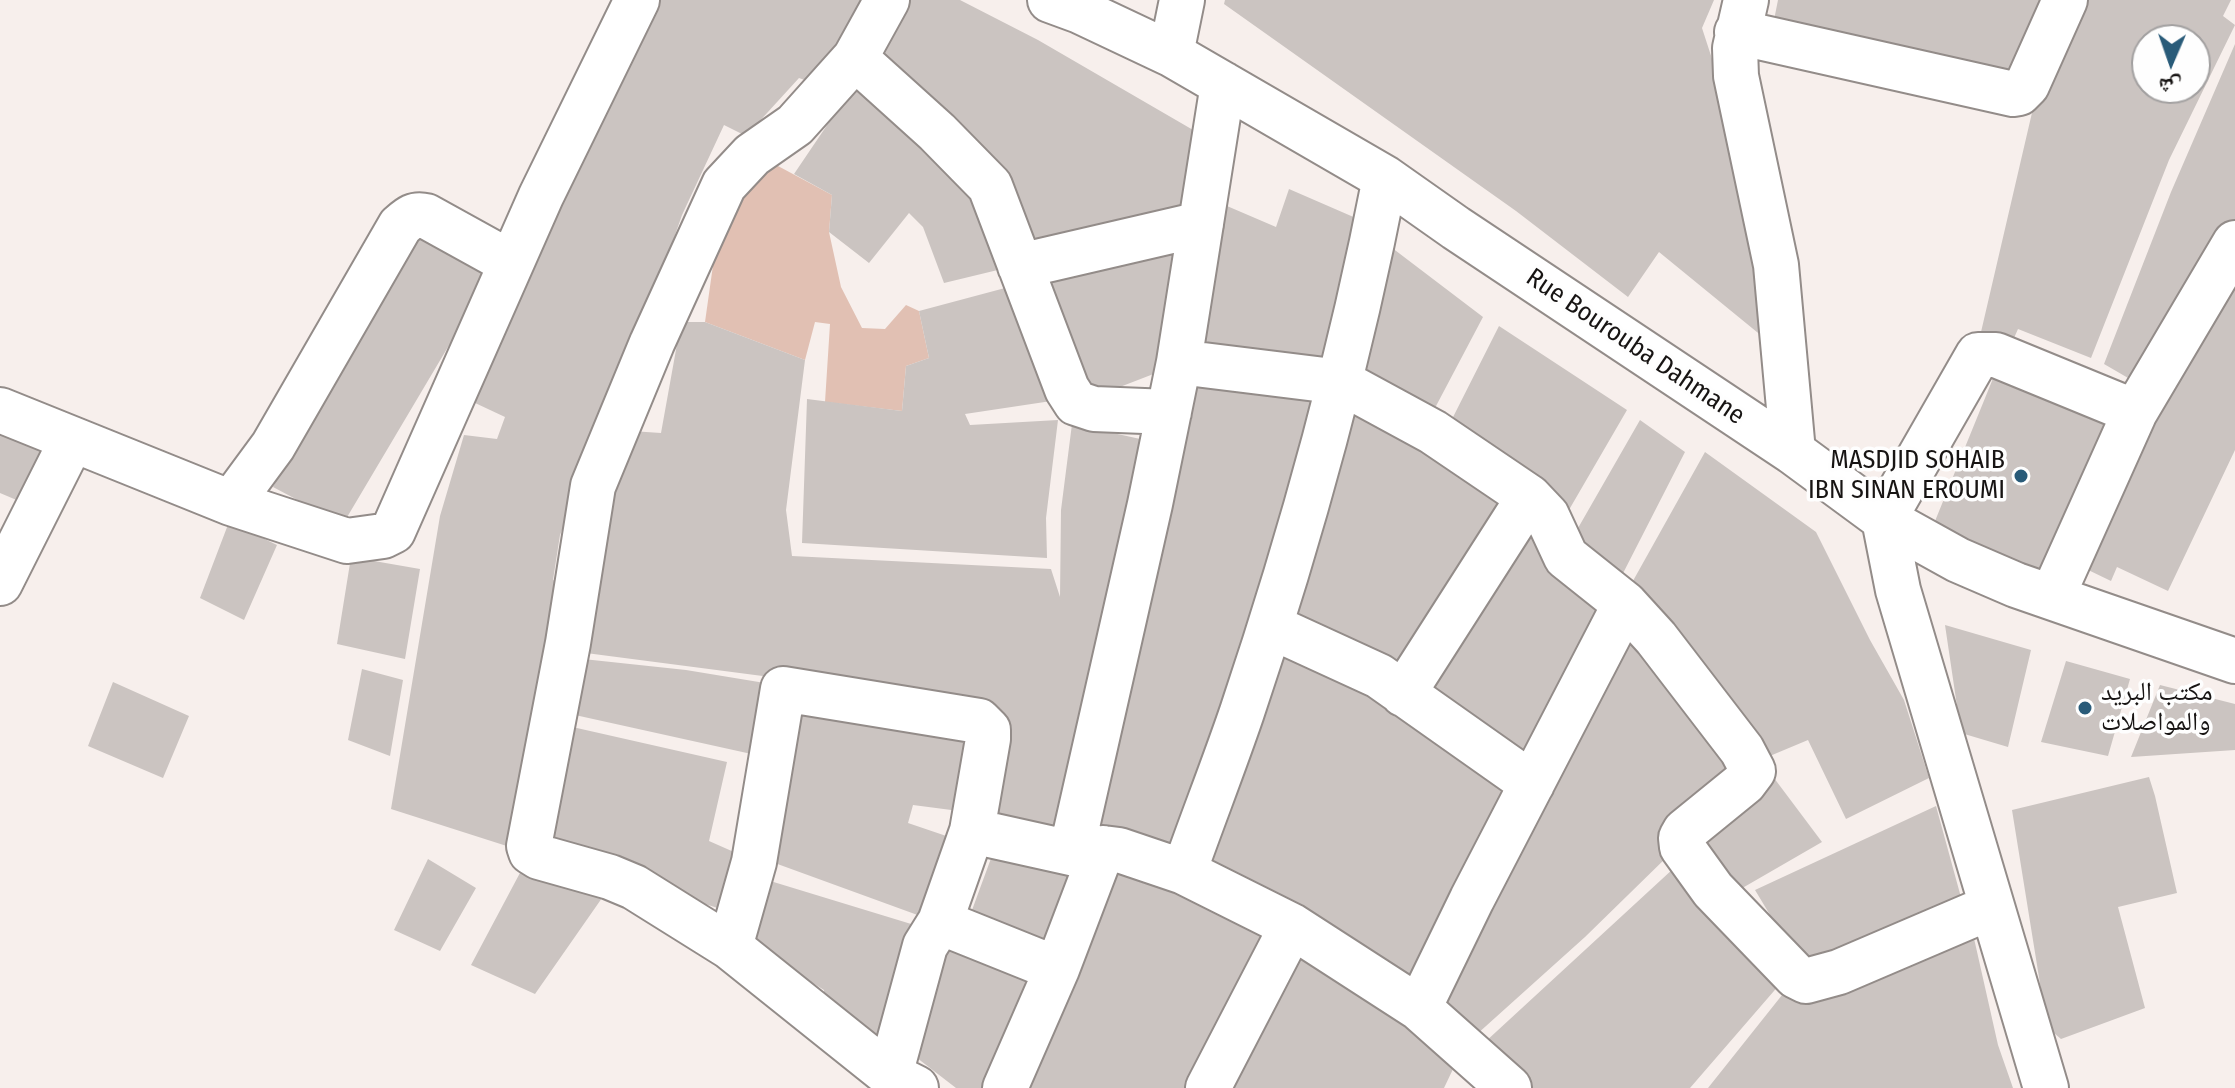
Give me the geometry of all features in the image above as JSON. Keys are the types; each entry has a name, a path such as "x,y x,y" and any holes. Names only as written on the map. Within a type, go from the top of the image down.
{"street":[{"path":"0,410 231,503 347,541 383,536 393,531 511,263 637,0"},
{"path":"730,947 754,862 783,689 979,721 988,730 988,739 972,831 940,922 925,946 903,1081 730,947 634,887 531,852 529,837 563,669 593,486 652,343 724,185 752,155 795,125 855,58 887,0"},
{"name":"Rue Bourouba Dahmane","path":"1050,0 1171,54 1385,178 1793,452 1884,519 1958,560 2016,585 2232,652"},
{"path":"1171,54 1182,0"},
{"path":"1793,452 1776,265 1736,76 1741,16 2013,94 2019,93 2027,85 2065,0"},
{"path":"855,58 937,132 990,186 1067,389 1076,403 1094,409 1169,412"},
{"path":"1005,1088 1057,969 1087,850 1179,362 1223,84"},
{"path":"1184,872 1270,626 1341,382 1385,178"},
{"path":"231,503 273,446 400,226 418,214 426,216 511,263"},
{"path":"1020,266 1201,224"},
{"path":"2052,597 2135,412 2235,243"},
{"path":"2046,1088 1898,590 1884,519 1978,355 1996,355 2135,412"},
{"path":"1179,362 1341,382 1433,432 1529,497 1547,516 1566,557 1625,604 1656,638 1742,750 1753,771 1744,783 1685,831 1681,838 1682,847 1713,890 1796,976 1806,981 1839,972 1991,907"},
{"path":"0,583 72,440"},
{"path":"1403,694 1529,497"},
{"path":"1419,1008 1625,604"},
{"path":"1270,626 1379,676 1532,784"},
{"path":"972,831 1087,850 1119,850 1184,872 1292,926 1419,1008 1464,1072 1509,1088"},
{"path":"940,922 1057,969"},
{"path":"1208,1088 1292,926"}],"shaded area":[{"path":"765,159 832,195 829,232 841,287 862,328 885,329 906,305 919,311 929,358 906,366 902,411 825,402 830,324 815,322 805,360 705,322 717,237"}],"building":[{"path":"658,0 869,0 821,86 799,78 746,136 724,125 682,215 643,327 560,535 553,580 563,584 513,848 391,809 440,516 464,435 497,439 505,417 473,402"},
{"path":"909,0 960,0 1038,40 1200,134 1193,217 1023,251 872,55"},
{"path":"1225,0 1714,0 1702,28 1753,201 1763,337 1659,252 1628,297 1516,211 1224,4"},
{"path":"1778,0 2052,0 2016,90 1772,30"},
{"path":"2073,0 2231,0 2223,16 2235,25 2211,74 2211,24 2131,24 2131,104 2196,104 2169,160 2091,358 2018,329 2010,347 1981,332 2041,74"},
{"path":"2235,44 2235,227 2135,382 2104,364"},
{"path":"863,72 987,195 1006,268 944,283 923,227 909,213 869,263 829,232 832,195 794,174"},
{"path":"1289,189 1365,222 1320,367 1195,349 1227,206 1276,227"},
{"path":"415,221 496,266 343,524 273,487"},
{"path":"1383,241 1483,317 1426,425 1349,378"},
{"path":"1181,243 1169,368 1081,402 1035,276"},
{"path":"2235,261 2235,450 2168,591 2117,567 2111,581 2082,567 2141,432"},
{"path":"1020,284 1058,400 965,414 970,425 1058,420 1046,518 1047,558 802,543 807,399 902,411 906,366 929,358 919,311"},
{"path":"681,322 705,322 805,360 786,510 792,556 1051,569 1060,597 1061,510 1072,424 1154,442 1057,847 980,823 1001,716 778,678 586,653 611,463 628,463 631,431 661,433"},
{"path":"1499,326 1627,410 1566,515 1445,433"},
{"name":"MASDJID SOHAIB IBN SINAN EROUMI","path":"1994,376 2113,425 2037,580 1933,526"},
{"path":"1185,377 1319,391 1183,857 1090,825"},
{"path":"1343,387 1522,502 1400,676 1275,624"},
{"path":"1640,420 1685,452 1617,585 1566,549"},
{"path":"0,426 54,447 26,504 0,493"},
{"path":"1705,452 1816,532 1904,700 1929,778 1846,819 1808,740 1765,758 1629,588"},
{"path":"229,522 277,545 244,620 200,598"},
{"path":"1520,524 1615,599 1530,769 1416,691"},
{"path":"351,557 420,569 405,659 337,644"},
{"path":"1945,625 2031,650 2008,747 1961,733"},
{"path":"1632,633 1736,772 1671,853 1585,937 1476,1035 1438,1001"},
{"path":"1278,647 1432,728 1511,798 1416,985 1193,866"},
{"path":"583,659 686,670 777,685 765,757 575,715"},
{"path":"2066,661 2130,679 2108,756 2041,742"},
{"path":"362,669 403,680 390,756 348,740"},
{"path":"113,682 189,716 163,778 88,746"},
{"path":"2160,685 2235,704 2235,750 2131,757"},
{"path":"782,696 975,739 959,811 913,805 908,823 961,841 934,921 772,862"},
{"path":"568,726 727,762 709,841 743,856 727,911 533,849"},
{"path":"2149,777 2177,893 2118,907 2145,1008 2061,1039 2047,1027 2012,810"},
{"path":"1774,778 1822,842 1732,894 1687,839"},
{"path":"1936,806 1962,901 1808,978 1755,890"},
{"path":"997,842 1082,876 1047,958 968,921"},
{"path":"428,859 476,888 440,951 394,930"},
{"path":"1106,859 1271,932 1191,1088 1024,1088"},
{"path":"1674,868 1780,984 1690,1088 1527,1088 1484,1043"},
{"path":"521,871 602,898 535,994 471,965"},
{"path":"767,880 921,927 881,1051 824,1006 824,990 744,940"},
{"path":"1971,925 1998,1045 2013,1088 1708,1088 1790,985"},
{"path":"1290,945 1405,1018 1454,1067 1444,1088 1232,1088"},
{"path":"936,946 1039,974 998,1088 956,1088 908,1051"}],"place":[{"name":"MASDJID SOHAIB IBN SINAN EROUMI","path":"2021,476"},
{"name":"مكتب البريد والمواصلات","path":"2085,708"}]}
